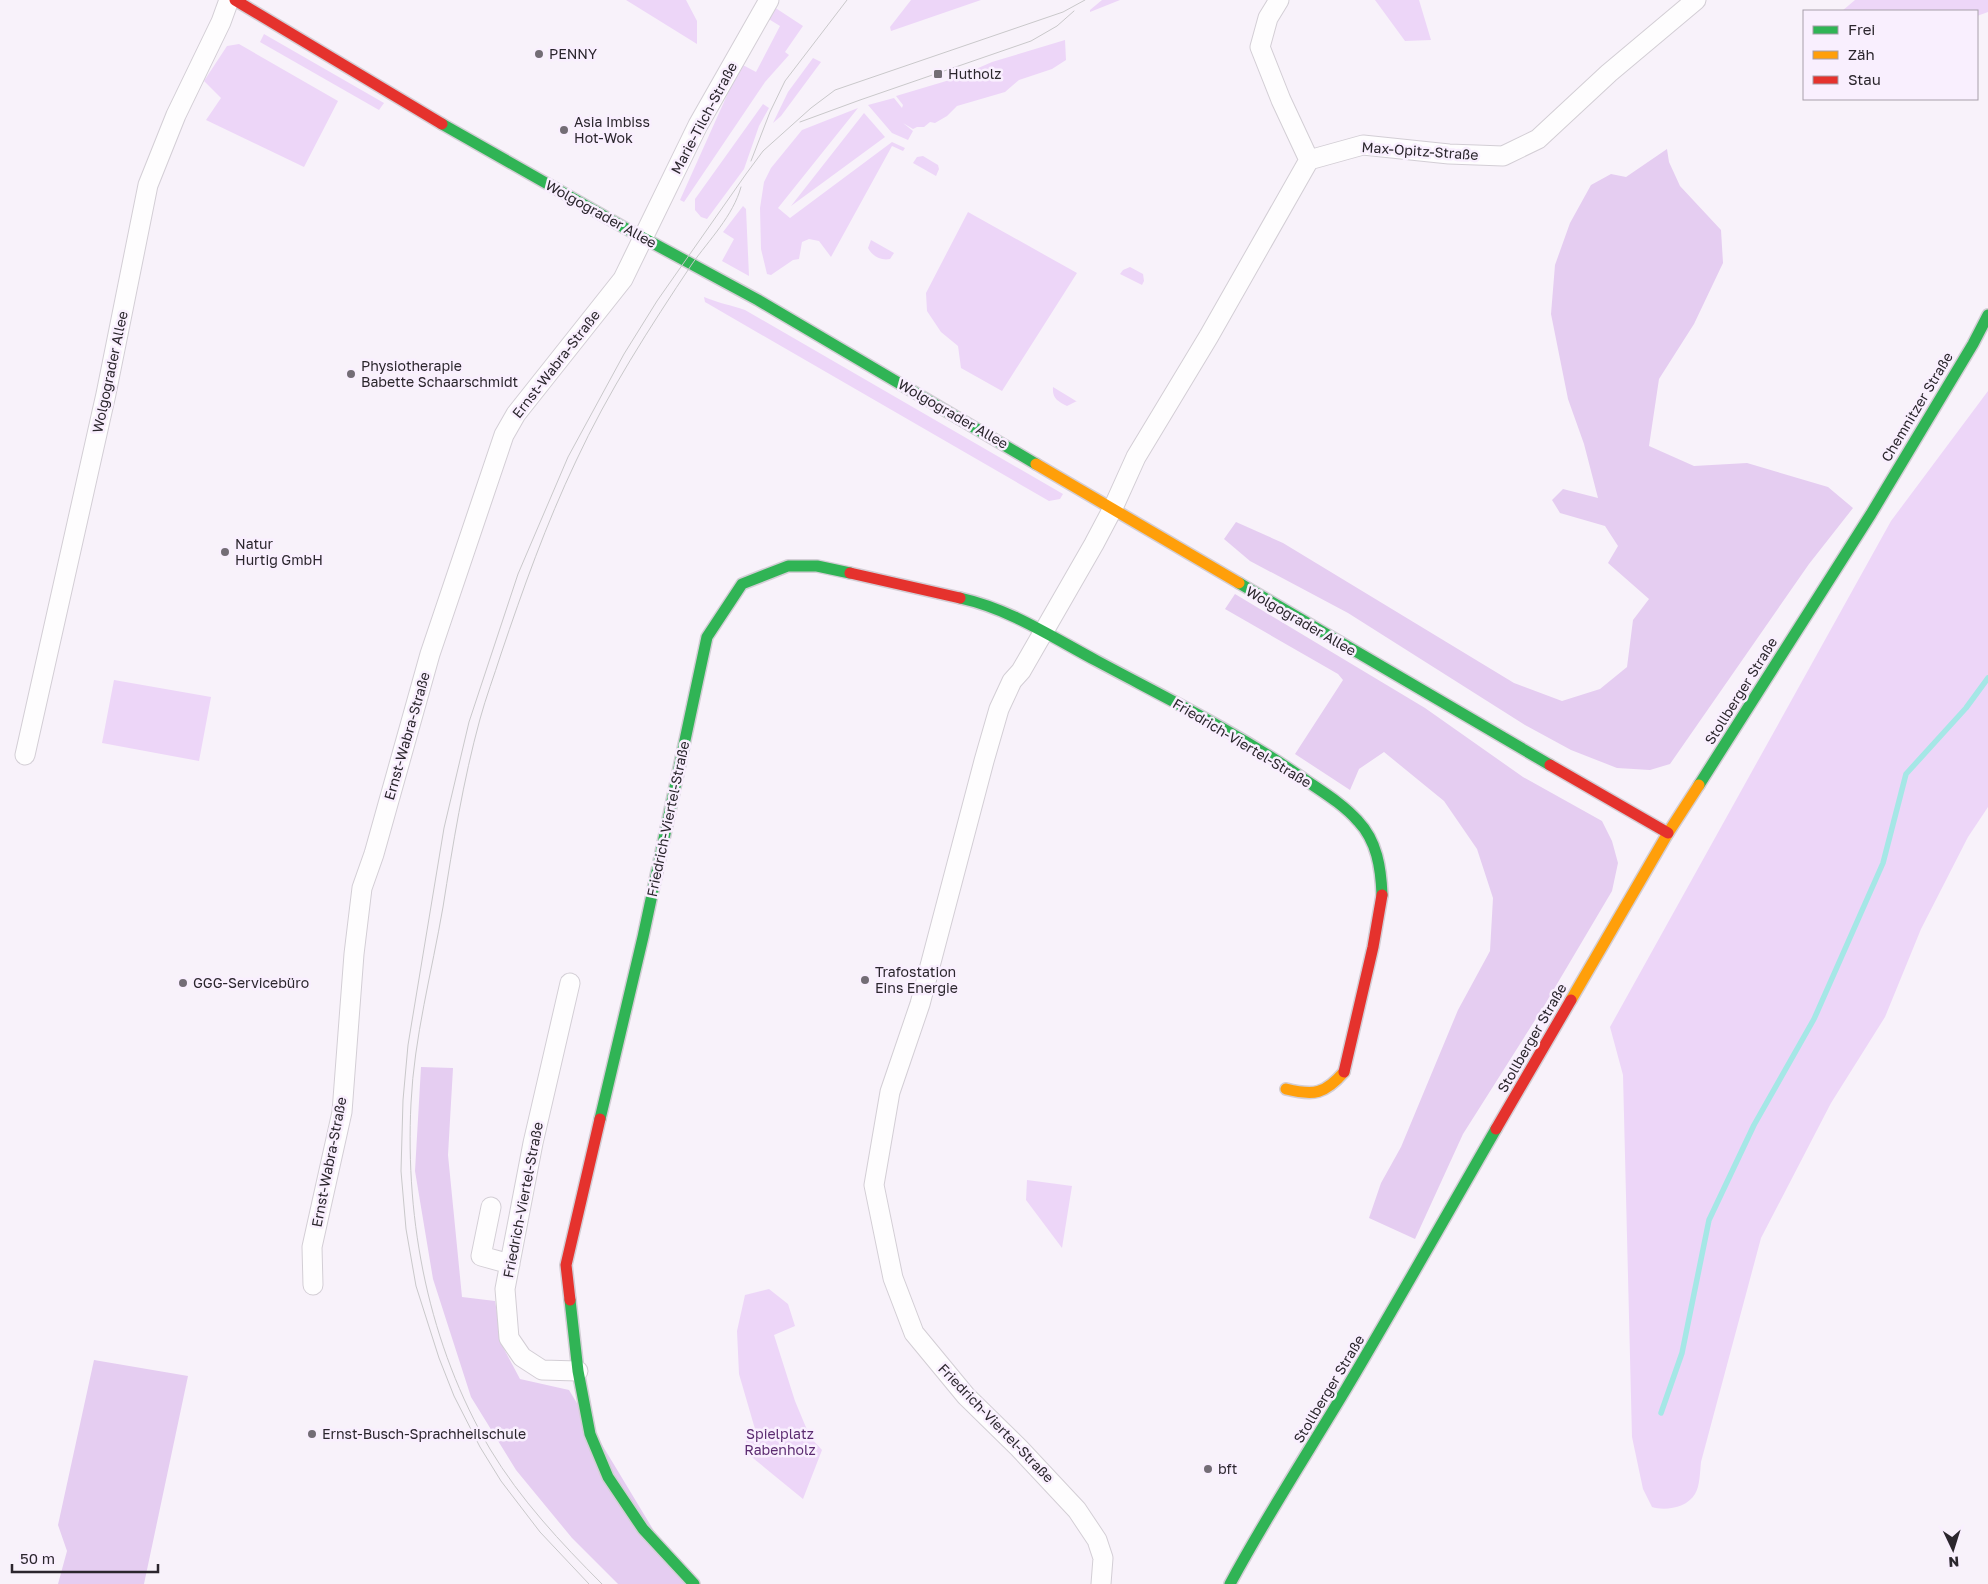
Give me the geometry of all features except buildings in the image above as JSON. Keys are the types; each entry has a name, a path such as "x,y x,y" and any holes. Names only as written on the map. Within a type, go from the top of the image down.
{"main road":[{"name":"Wolgograder Allee","path":"235,0 458,133 766,305 1468,719 1668,833"},
{"name":"Chemnitzer Straße","path":"1871,514 1973,344 1988,315"},
{"name":"Stollberger Straße","path":"1230,1584 1259,1530 1305,1458 1375,1341 1668,833 1871,514"},
{"name":"Friedrich-Viertel-Straße","path":"694,1584 643,1529 608,1478 590,1434 578,1371 566,1265 646,922 707,637 742,584 788,566 817,566 980,602 1043,630 1095,660 1186,707 1279,762 1341,805 1359,822 1373,842 1381,874 1382,894 1374,947 1345,1071 1335,1084 1324,1092 1302,1094 1286,1089"}],"street":[{"name":"Wolgograder Allee","path":"25,755 106,394 148,185 176,115 221,22 229,0"},
{"name":"Marie-Tilch-Straße","path":"644,237 698,125 769,0"},
{"path":"1113,508 1136,457 1209,336 1309,160 1281,100 1260,47 1268,18 1279,0"},
{"name":"Max-Opitz-Straße","path":"1309,160 1363,145 1449,154 1503,156 1538,138 1609,73 1696,0"},
{"name":"Ernst-Wabra-Straße","path":"313,1285 312,1247 342,1112 354,954 362,888 374,854 430,654 504,435 516,414 624,279 644,237"},
{"name":"Friedrich-Viertel-Straße","path":"1102,1584 1103,1558 1097,1540 1076,1510 1019,1448 966,1396 914,1334 893,1278 874,1184 890,1092 920,1004 999,709 1012,681 1021,671 1113,508"},
{"name":"Friedrich-Viertel-Straße","path":"570,983 533,1143 505,1289 509,1338 522,1357 542,1370 578,1371"},
{"path":"491,1207 481,1256 510,1264"}],"green space":[{"path":"626,0 686,0 697,21 697,44"},
{"path":"911,0 981,0 891,31 890,27"},
{"path":"1102,0 1120,0 1090,12"},
{"path":"1375,0 1419,0 1431,40 1405,41"},
{"path":"1855,0 1988,0 1988,12 1978,16 1978,10 1843,10"},
{"path":"774,7 803,26 785,52 789,55 765,82 684,202 680,200 741,64 756,72 780,26 767,18"},
{"path":"264,34 384,103 379,110 260,42"},
{"path":"1065,40 1066,60 1052,69 1019,80 1005,92 957,106 947,116 935,123 930,122 924,127 913,129 903,123 913,131 908,140 892,133 868,105 894,98 902,108 903,105 896,96 953,79 992,62"},
{"path":"239,44 338,101 304,167 206,120 221,98 204,81 227,46"},
{"path":"813,58 821,62 781,116 773,123 788,92"},
{"path":"763,104 769,108 759,126 744,169 707,219 701,217 695,210 695,199"},
{"path":"858,108 778,208 790,218 892,142 905,148 903,151 892,146 831,257 819,241 809,239 802,242 799,259 793,260 771,275 767,274 761,249 760,208 764,182 771,168 802,130"},
{"path":"864,113 885,137 791,206"},
{"path":"923,156 938,165 939,169 936,176 913,163 917,157"},
{"path":"743,206 746,209 749,276 722,261 734,239 723,232"},
{"path":"968,212 1077,273 1002,391 961,368 958,346 941,332 927,311 926,293"},
{"path":"871,240 894,253 890,259 880,259 872,253 868,248"},
{"path":"1130,267 1143,274 1144,281 1142,285 1120,274 1123,270"},
{"path":"704,297 745,310 1063,494 1060,499 1049,501 705,302"},
{"path":"1053,387 1077,401 1067,406 1061,403 1055,397"},
{"path":"1988,391 1988,807 1968,837 1921,929 1885,1017 1831,1103 1761,1238 1701,1462 1697,1491 1687,1503 1663,1509 1652,1507 1643,1489 1632,1437 1623,1075 1610,1027 1891,521"},
{"path":"114,680 211,697 199,761 102,743"},
{"path":"1027,1180 1072,1186 1062,1248 1026,1200"},
{"name":"Spielplatz Rabenholz","path":"769,1289 788,1304 795,1326 774,1335 795,1401 810,1437 822,1450 803,1499 748,1454 746,1442 750,1431 755,1429 739,1374 737,1331 745,1295"}],"shaded area":[{"path":"1667,149 1669,162 1680,186 1721,230 1723,263 1694,324 1659,379 1649,446 1694,466 1747,463 1828,487 1853,508 1809,564 1670,764 1650,770 1617,768 1571,750 1525,725 1348,613 1250,561 1224,539 1236,522 1283,543 1514,683 1562,701 1600,689 1627,667 1633,620 1649,599 1608,563 1618,546 1605,526 1560,513 1552,500 1563,489 1598,498 1584,444 1568,399 1551,314 1555,265 1570,223 1591,185 1611,174 1626,177"},
{"path":"1235,594 1425,708 1523,777 1602,821 1612,841 1618,863 1612,891 1544,1006 1463,1134 1415,1239 1369,1218 1381,1183 1401,1147 1458,1010 1490,951 1493,898 1477,849 1444,801 1384,752 1359,769 1350,790 1295,754 1343,680 1338,674 1225,609"},
{"path":"421,1067 453,1068 448,1155 462,1297 495,1301 503,1347 520,1379 569,1390 686,1584 618,1584 572,1538 516,1470 471,1397 433,1279 415,1171"},
{"path":"94,1360 188,1376 144,1584 58,1584 67,1551 58,1525"}],"waterway":[{"path":"1661,1413 1682,1353 1709,1220 1754,1125 1814,1019 1883,863 1906,774 1966,708 1988,678"}],"tram line":[{"path":"751,161 770,112 785,81 847,0"},
{"path":"589,1584 540,1532 501,1481 480,1447 454,1396 439,1358 416,1286 406,1229 401,1171 403,1100 408,1045 444,828 469,722 518,574 568,457 624,354 657,301 763,151 811,108 835,90 1063,12 1085,0"},
{"path":"800,122 1031,41 1057,26 1074,11"},
{"path":"602,1584 571,1553 514,1485 490,1449 469,1409 451,1368 425,1282 417,1238 410,1148 413,1079 420,1029 468,766 485,703 526,581 565,485 588,435 630,360 692,264 726,218 741,187"}],"traffic: fast":[{"path":"442,124 625,228 758,300 1036,464"},
{"path":"1699,785 1871,514 1973,344 1988,315"},
{"path":"600,1119 643,937 707,637 742,584 788,566 817,566 850,573"},
{"path":"1239,583 1550,765"},
{"path":"960,598 1013,616 1175,702 1251,745 1331,798 1345,808 1370,837 1377,855 1382,895"},
{"path":"1230,1584 1272,1510 1365,1357 1496,1129"},
{"path":"570,1300 578,1371 590,1434 608,1477 643,1529 694,1584"}],"traffic: slow":[{"path":"1036,464 1239,583"},
{"path":"1571,1000 1668,833 1699,785"},
{"path":"1286,1089 1304,1092 1325,1089 1344,1072"}],"traffic: jam":[{"path":"235,0 442,124"},
{"path":"850,573 960,598"},
{"path":"1550,765 1668,833"},
{"path":"1344,1072 1373,947 1382,895"},
{"path":"1496,1129 1571,1000"},
{"path":"570,1300 566,1265 600,1119"}],"place":[{"name":"PENNY","path":"539,54"},
{"name":"Hutholz","path":"938,74"},
{"name":"Asia Imbiss Hot-Wok","path":"564,130"},
{"name":"Physiotherapie Babette Schaarschmidt","path":"351,374"},
{"name":"Natur Hurtig GmbH","path":"225,552"},
{"name":"Trafostation Eins Energie","path":"865,980"},
{"name":"GGG-Servicebüro","path":"183,983"},
{"name":"Ernst-Busch-Sprachheilschule","path":"312,1434"},
{"name":"bft","path":"1208,1469"}]}
